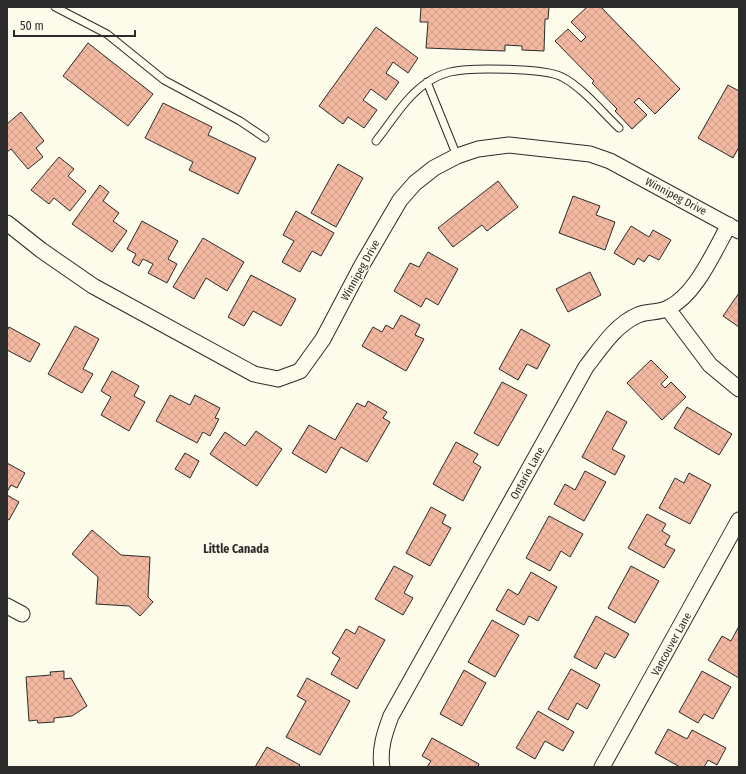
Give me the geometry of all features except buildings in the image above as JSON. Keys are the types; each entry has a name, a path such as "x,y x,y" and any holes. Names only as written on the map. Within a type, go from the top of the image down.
{"street":[{"name":"Winnipeg Drive","path":"7,223 41,250 93,286 254,374 278,379 300,371 323,339 362,265 400,200 416,183 434,168 457,156 478,148 509,145 590,154 610,161 734,228"},
{"name":"Ontario Lane","path":"382,767 381,750 384,733 391,716 586,367 612,333 638,315 668,309 682,297 696,282 734,228"},
{"path":"668,309 710,365 739,389"},
{"name":"Vancouver Lane","path":"602,767 739,520"},
{"path":"7,606 22,614"}],"lane":[{"path":"56,7 107,34 164,80 240,121 265,138"},
{"path":"376,141 415,92 427,82 439,75 465,70 539,71 550,73 572,83 619,128"},
{"path":"427,82 457,156"}],"district":[{"name":"Little Canada","path":"236,549"}]}
